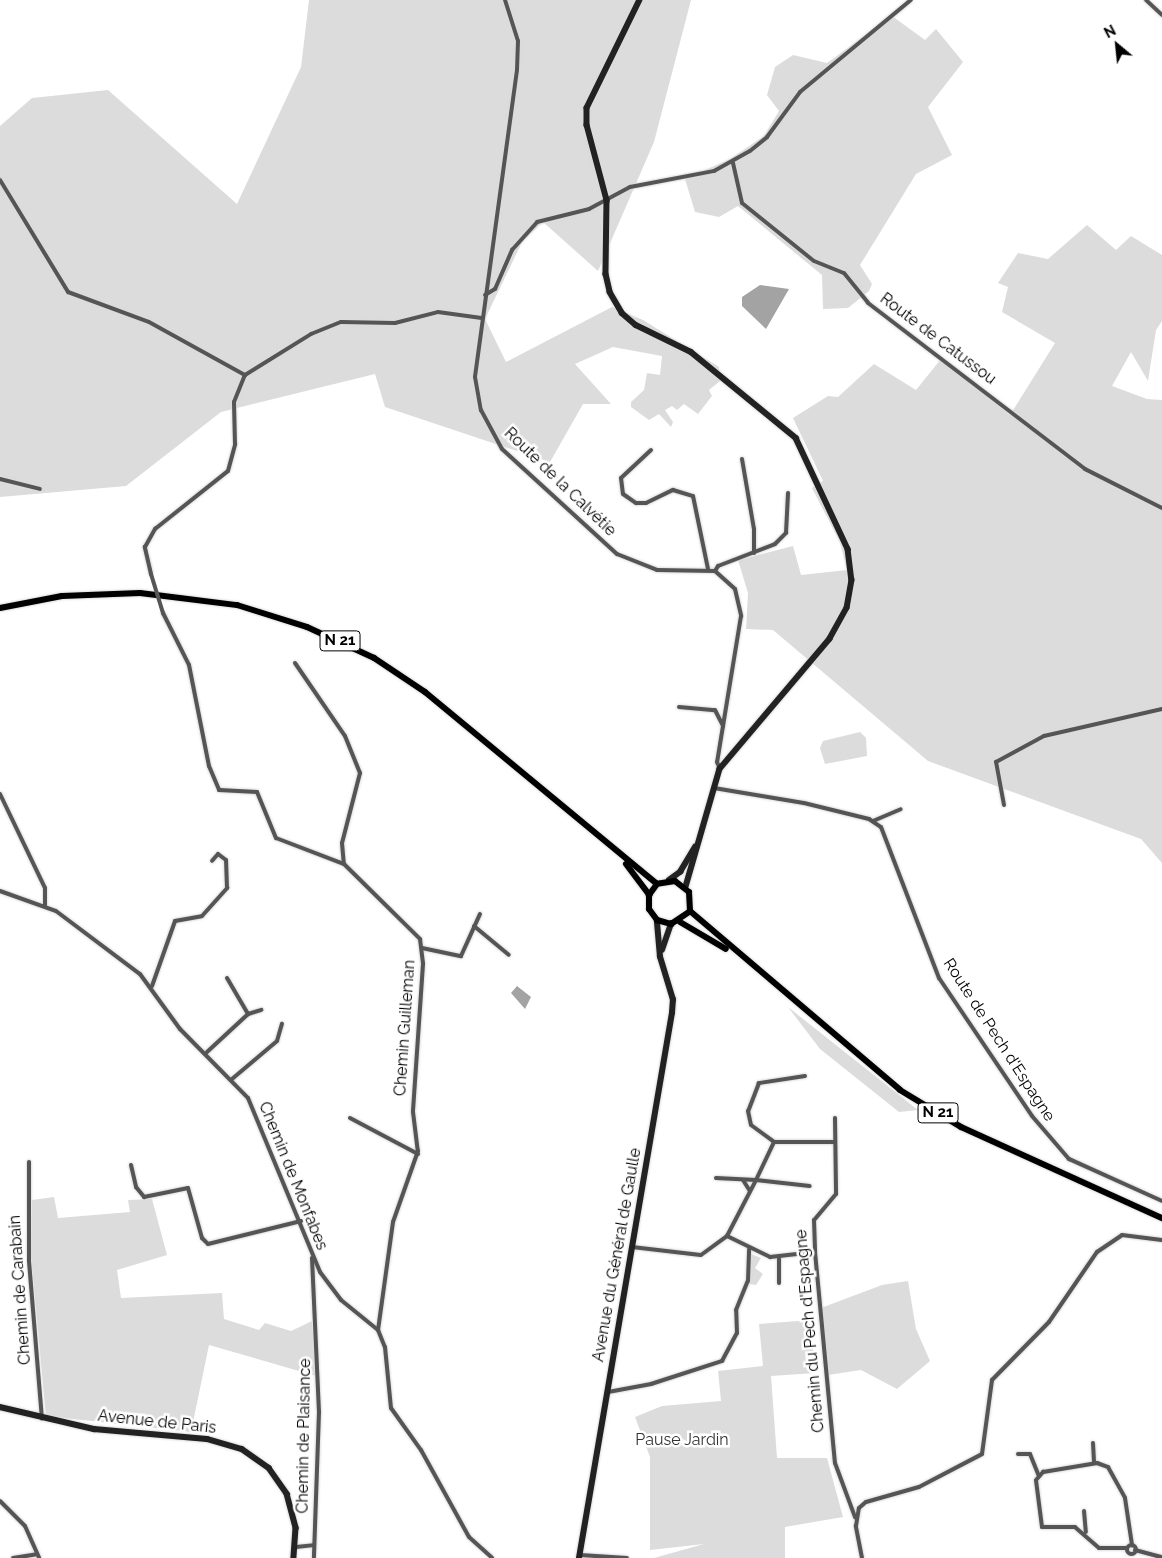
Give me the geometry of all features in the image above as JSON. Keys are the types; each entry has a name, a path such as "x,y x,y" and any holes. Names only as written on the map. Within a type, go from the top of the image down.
{"main road":[{"path":"640,0 587,108 587,125 607,200 606,274 622,313 636,325 691,352 790,432 804,450 848,549 852,580 847,608 830,639 720,769 712,788 703,831 686,887 691,898 690,911 680,922 671,924 657,920 649,909 649,895 658,884 669,880 680,872 703,831"},
{"name":"N 21","path":"0,608 62,596 140,593 237,605 307,627 374,658 425,692 658,884"},
{"name":"N 21","path":"617,852 649,895"},
{"path":"669,880 686,887"},
{"name":"N 21","path":"690,911 744,961 900,1090 961,1127 1162,1218"},
{"name":"Avenue du Général de Gaulle","path":"579,1556 674,1000 660,957 657,920"},
{"name":"N 21","path":"680,922 744,961"},
{"path":"660,957 671,924"},
{"name":"Avenue de Paris","path":"0,1407 94,1429 206,1439 242,1449 269,1468 287,1494 296,1547 294,1558"}],"street":[{"name":"Route de la Calvétie","path":"505,0 518,40 517,70 475,377 481,410 502,449 630,562 657,570 715,571"},
{"path":"485,295 494,289 512,250 537,222 607,200 630,187 714,171 733,163 767,138 800,92 911,0"},
{"path":"1146,0 1162,15"},
{"name":"Route de Catussou","path":"733,163 742,203 814,262 844,273 868,302 1085,469 1162,508"},
{"path":"0,180 68,292 149,322 245,375 311,334 341,322 394,323 438,312 482,318"},
{"name":"Chemin Guilleman","path":"245,375 234,402 235,444 228,471 155,529 145,547 163,613 189,664 214,784 228,793 257,792 276,838 344,864 410,926 422,948 413,1085 418,1154 393,1222 378,1330 391,1408 421,1450 469,1537 492,1558"},
{"path":"651,450 621,478 623,494 636,503 646,503 673,490 693,496 708,570"},
{"path":"742,459 754,529 754,553"},
{"path":"0,479 40,489"},
{"path":"720,769 717,762 741,603 727,578 715,571 718,566 775,544 786,533 788,493"},
{"path":"294,663 345,736 360,773 342,842 344,864"},
{"path":"679,707 716,710 723,726"},
{"path":"1004,805 996,762 1044,736 1162,709"},
{"path":"712,788 770,795 873,821 901,809"},
{"path":"0,794 45,888 44,905"},
{"name":"Route de Pech d'Espagne","path":"873,821 889,842 939,978 1032,1116 1069,1159 1162,1201"},
{"path":"0,891 44,905 152,986 175,921 202,916 227,888 226,860 218,854 212,861"},
{"path":"422,948 461,956 480,914"},
{"path":"474,926 509,954"},
{"path":"227,978 248,1014"},
{"name":"Chemin de Monfabes","path":"152,986 180,1029 207,1052 232,1079 261,1123 301,1221 312,1256 341,1300 378,1330"},
{"path":"207,1052 248,1014 261,1010"},
{"path":"232,1079 277,1040 282,1024"},
{"path":"805,1076 759,1082 748,1117 754,1129 774,1142 835,1142"},
{"path":"350,1118 418,1154"},
{"name":"Chemin du Pech d'Espagne","path":"835,1118 836,1194 814,1220 815,1252 835,1463 855,1517 862,1558"},
{"path":"632,1247 697,1256 727,1236 774,1142"},
{"name":"Chemin de Carabain","path":"29,1162 29,1261 42,1418"},
{"path":"131,1165 136,1187 144,1197 188,1188 208,1244 301,1221"},
{"path":"716,1178 810,1186"},
{"path":"743,1180 750,1191"},
{"path":"855,1517 866,1502 919,1487 982,1454 992,1380 1049,1322 1083,1268 1122,1235 1162,1240"},
{"path":"727,1236 749,1249 779,1258 815,1252"},
{"path":"608,1392 651,1384 722,1362 737,1332 736,1310 748,1281 749,1249"},
{"name":"Chemin de Plaisance","path":"312,1256 319,1412 314,1558"},
{"path":"779,1258 779,1283"},
{"path":"1093,1444 1094,1464"},
{"path":"1018,1454 1030,1454 1039,1476"},
{"path":"1132,1545 1126,1548 1099,1548 1086,1532 1070,1526 1042,1527 1033,1487 1039,1476 1094,1464 1108,1467 1120,1486 1132,1545 1135,1550"},
{"path":"0,1501 24,1526 38,1556 14,1558"},
{"path":"1084,1511 1086,1532"},
{"path":"296,1547 314,1545"},
{"path":"1126,1548 1130,1553 1135,1550 1162,1557"},
{"path":"579,1556 627,1558"}],"green space":[{"path":"309,0 691,0 654,142 598,271 543,222 522,242 485,319 506,362 612,307 643,320 719,367 720,381 709,390 712,396 698,414 684,404 677,410 672,406 665,410 673,422 671,427 659,414 649,420 631,407 631,402 644,390 647,373 660,375 662,356 613,347 575,364 611,404 583,404 550,462 385,407 375,374 221,412 126,486 0,497 0,126 32,98 108,90 237,204 301,67"},
{"path":"892,16 925,40 936,29 963,62 928,107 952,155 916,174 860,265 872,284 869,291 848,308 823,309 822,275 738,206 719,217 695,212 685,179 730,159 764,136 779,111 767,95 775,67 793,55 827,63"},
{"path":"1087,225 1116,250 1131,236 1162,255 1162,321 1156,330 1148,381 1131,352 1112,386 1147,399 1162,400 1162,863 1141,839 928,761 773,630 746,629 748,593 738,560 793,546 801,575 847,570 840,542 812,488 823,481 793,418 828,396 838,397 874,364 916,390 941,359 1010,415 1055,343 1002,312 1008,287 998,283 1018,253 1048,259"},
{"path":"860,732 866,738 867,756 825,764 820,748 823,741"},
{"path":"788,1007 918,1110 899,1112 820,1049"},
{"path":"54,1197 58,1218 130,1212 128,1200 152,1199 167,1255 117,1270 121,1298 222,1293 224,1319 259,1330 265,1323 291,1331 312,1321 316,1376 209,1345 191,1432 46,1416 31,1256 32,1200"},
{"path":"751,1254 761,1258 755,1268 763,1274 756,1285 749,1284"},
{"path":"908,1281 916,1329 930,1361 897,1389 861,1370 828,1375 821,1308 882,1285"},
{"name":"Pause Jardin","path":"811,1320 815,1373 771,1376 777,1458 827,1458 843,1517 785,1527 785,1558 654,1558 704,1544 650,1550 650,1457 635,1417 662,1406 721,1401 718,1371 763,1366 759,1324"}],"shaded area":[{"path":"760,285 789,289 766,329 742,306 742,297"},
{"path":"517,986 531,997 525,1009 511,993"}]}
